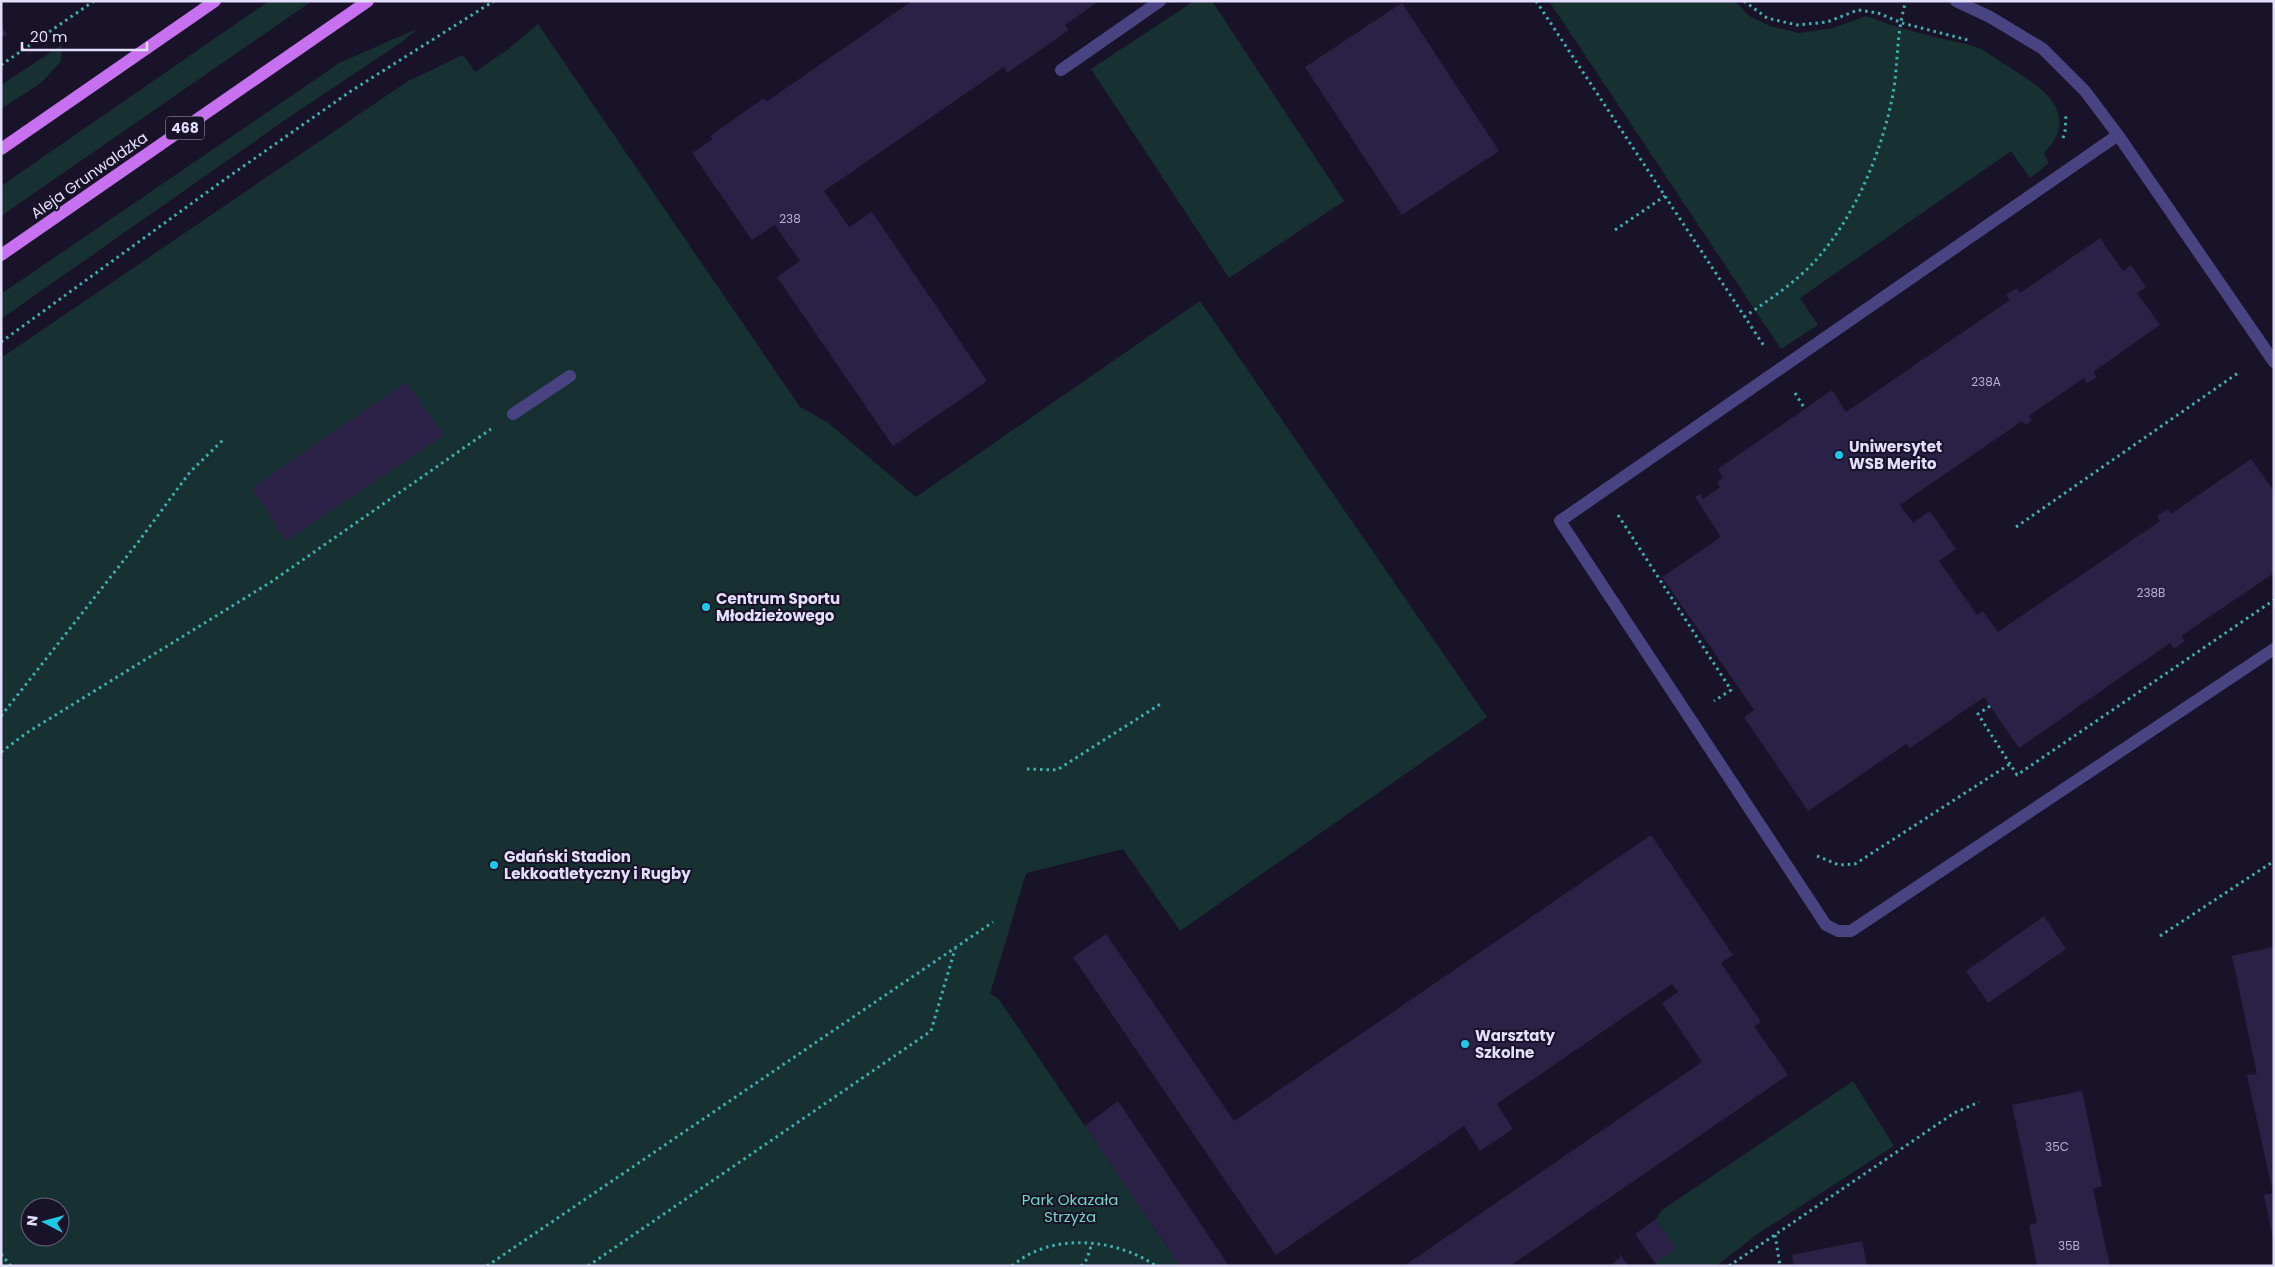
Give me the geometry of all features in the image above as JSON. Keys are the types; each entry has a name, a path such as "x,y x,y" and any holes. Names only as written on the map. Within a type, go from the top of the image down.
{"main road":[{"path":"1,149 215,1"},
{"name":"Aleja Grunwaldzka","path":"1,256 368,1"}],"lane":[{"path":"1062,70 1160,1"},
{"path":"1956,1 1990,17 2042,49 2085,91 2118,135 2274,362"},
{"path":"2118,135 1560,521 1826,925 1838,931 1851,931 2274,648"},
{"path":"512,414 570,376"}],"path":[{"path":"1,64 94,1"},
{"path":"1,342 221,182 351,91 494,1"},
{"path":"1536,1 1805,409"},
{"path":"1744,1 1767,18 1797,25 1827,22 1858,10 1878,12 1899,22 1971,41"},
{"path":"1744,317 1778,294 1815,261 1843,224 1866,180 1880,143 1893,98 1899,22 1906,1"},
{"path":"2064,172 2052,156 2061,144 2065,131 2066,108"},
{"path":"1615,230 1665,196"},
{"path":"2016,527 2238,372"},
{"path":"1,752 28,732 271,582 512,414"},
{"path":"1,716 139,541 190,472 224,439"},
{"path":"1603,492 1731,690 1708,705"},
{"path":"1990,706 1978,714 2017,775 2274,600"},
{"path":"1027,769 1056,770 1162,703"},
{"path":"1812,852 1818,857 1838,865 1855,864 2010,764"},
{"path":"2160,936 2274,860"},
{"path":"487,1266 993,922"},
{"path":"588,1266 931,1031 954,948"},
{"path":"1729,1266 1954,1113 1979,1102"},
{"path":"1775,1235 1780,1266"},
{"path":"1015,1265 1039,1251 1065,1244 1092,1243 1119,1248 1144,1258 1156,1266"},
{"path":"1082,1266 1087,1259 1092,1243"},
{"path":"1,1254 12,1266"}],"green space":[{"path":"269,1 312,1 1,216 1,186"},
{"path":"1194,1 1212,1 1344,201 1229,278 1091,69"},
{"path":"1549,1 1735,1 1749,16 1770,26 1799,33 1833,28 1866,16 1911,31 1976,47 2034,83 2053,103 2058,114 2059,126 2055,139 2044,153 2049,163 2030,178 2011,151 1800,298 1818,325 1781,349"},
{"name":"Centrum Sportu Młodzieżowego","path":"538,24 800,407 827,422 916,497 1200,301 1487,717 1180,931 1123,849 1026,873 990,994 998,998 1180,1266 1,1266 1,358 408,81 463,55 475,72 507,50"},
{"path":"417,29 402,42 288,118 1,319 1,294 341,62"},
{"path":"62,45 61,61 41,83 1,109 1,85"},
{"path":"1853,1081 1894,1146 1756,1235 1716,1266 1657,1266 1655,1263 1676,1248 1656,1219 1662,1210"}],"building":[{"path":"912,1 1099,1 1065,25 1069,30 1007,73 1004,67 824,191 849,227 872,212 987,381 893,446 777,277 800,261 775,225 752,240 692,153 713,139 710,136 764,98 766,102"},
{"path":"1402,3 1499,151 1402,215 1305,67"},
{"path":"1,26 7,34 1,38"},
{"path":"2100,238 2123,271 2131,265 2146,287 2137,293 2160,325 2093,372 2097,377 2087,383 2084,378 2028,416 2032,420 2025,425 2022,421 1900,505 1913,523 1930,511 1956,549 1939,561 1977,615 1983,611 1998,632 2160,521 2157,516 2168,509 2171,514 2251,459 2274,491 2274,573 2181,636 2185,641 2174,649 2170,643 2019,748 1984,697 1910,748 1906,744 1808,811 1744,717 1754,710 1662,577 1721,537 1695,497 1700,494 1703,499 1720,487 1717,482 1723,478 1718,469 1832,390 1846,412 2010,300 2006,295 2017,288 2020,293"},
{"path":"406,382 444,435 286,541 252,488"},
{"name":"Warsztaty Szkolne","path":"1651,835 1733,955 1721,963 1761,1022 1754,1026 1788,1075 1510,1266 1404,1266 1702,1062 1662,1003 1678,992 1672,984 1497,1104 1513,1129 1480,1151 1464,1126 1276,1255 1073,957 1106,934 1234,1121"},
{"path":"2044,916 2066,949 1988,1003 1966,971"},
{"path":"2274,947 2273,1239 2264,1195 2273,1193 2247,1075 2257,1074 2232,956"},
{"path":"2082,1091 2102,1186 2093,1189 2110,1266 2037,1266 2029,1225 2037,1223 2012,1105"},
{"path":"1118,1101 1229,1266 1180,1266 1085,1126"},
{"path":"1656,1219 1676,1248 1655,1263 1635,1234"},
{"path":"1862,1241 1867,1266 1794,1266 1792,1255"},
{"path":"1619,1253 1628,1266 1609,1266 1620,1258"}],"place":[{"name":"Uniwersytet WSB Merito","path":"1839,455"},
{"name":"Centrum Sportu Młodzieżowego","path":"706,607"},
{"name":"Gdański Stadion Lekkoatletyczny i Rugby","path":"494,865"},
{"name":"Warsztaty Szkolne","path":"1465,1044"}],"park label":[{"name":"Park Okazała Strzyża","path":"1070,1208"}]}
